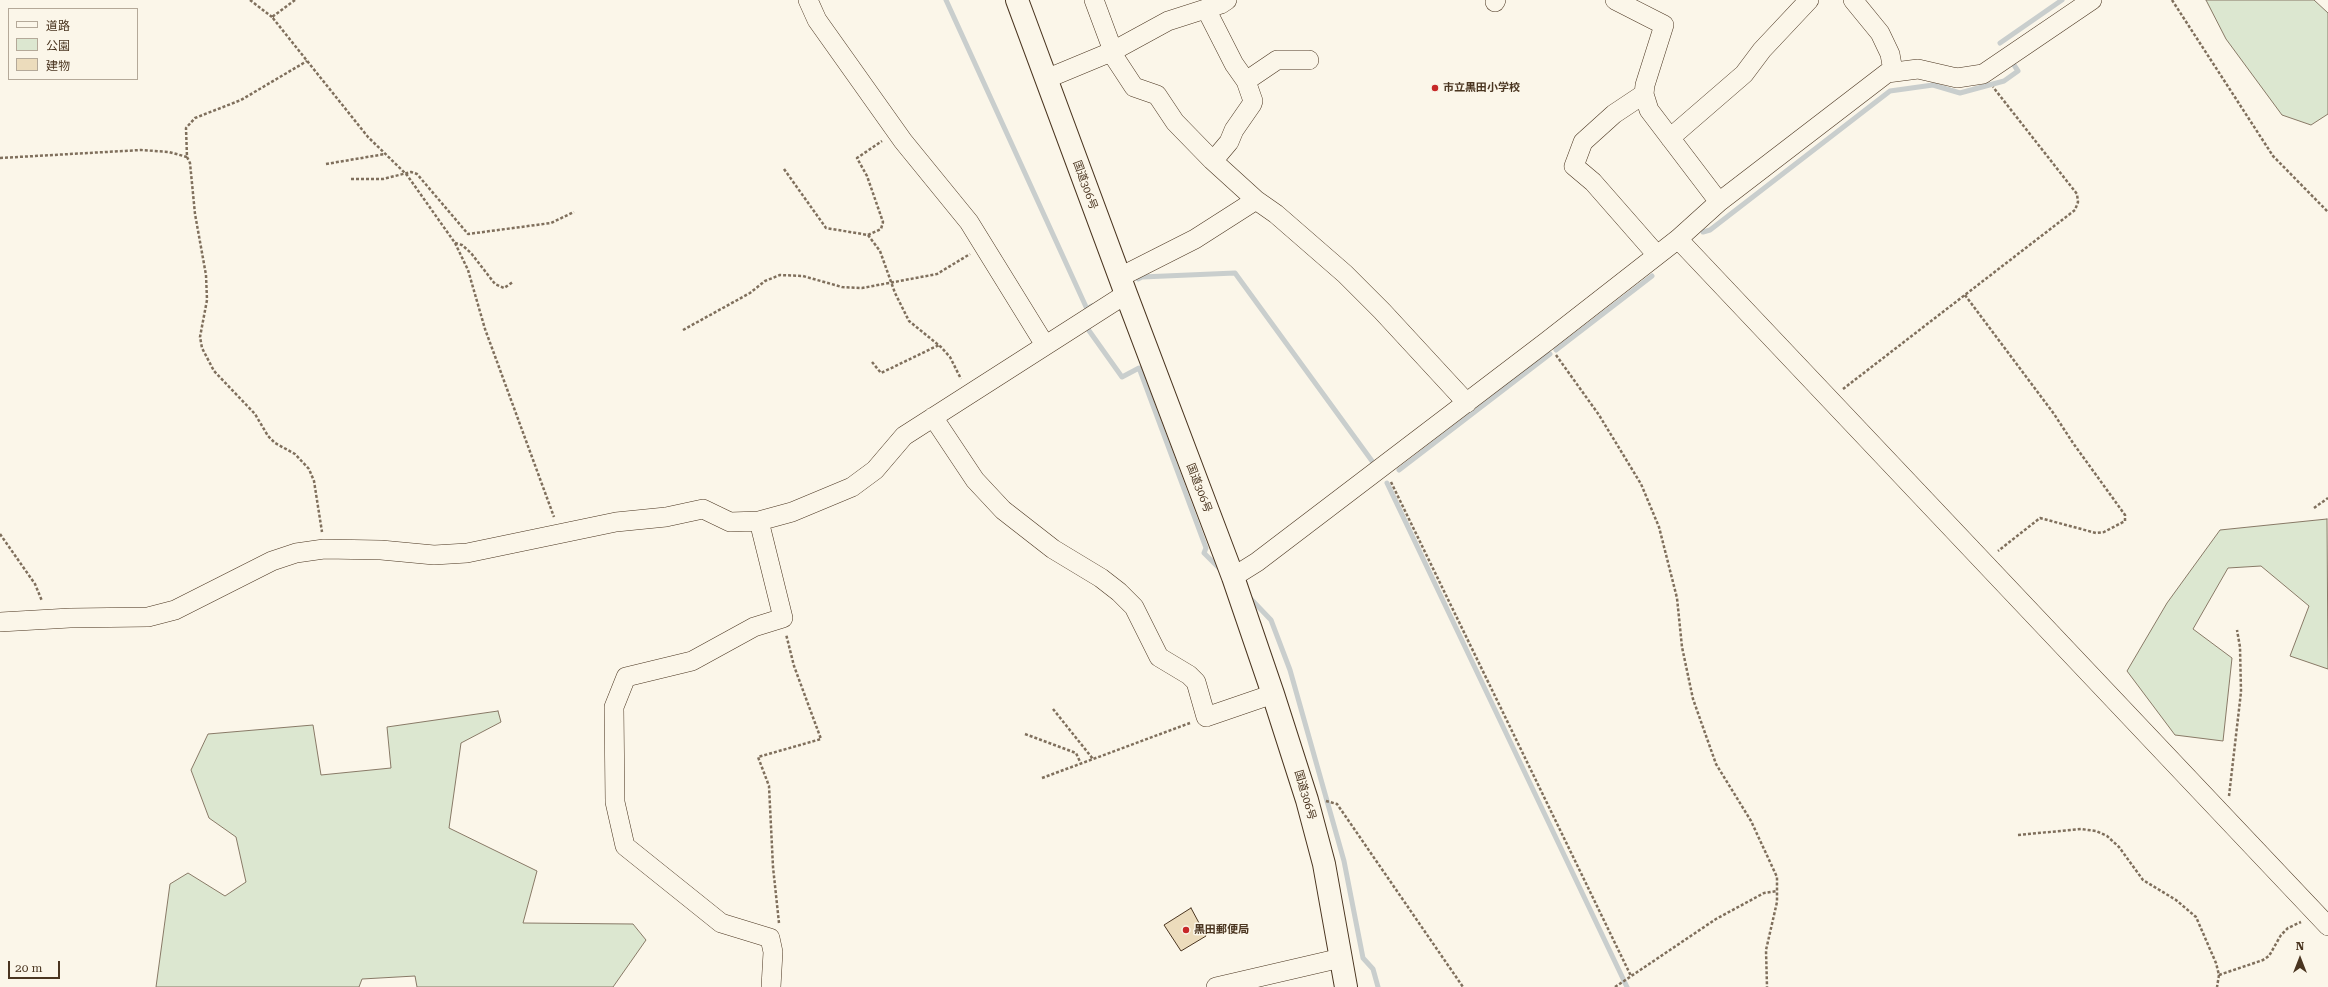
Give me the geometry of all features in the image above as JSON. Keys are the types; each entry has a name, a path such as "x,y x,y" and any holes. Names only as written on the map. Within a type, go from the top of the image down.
{"highway":[{"name":"国道306号","path":"1017,0 1233,577 1273,694 1307,800 1324,864 1346,987"}],"street":[{"path":"808,0 818,20 896,132 969,222 1045,345"},
{"path":"1094,0 1112,51 1134,86 1157,95 1174,122 1213,161 1256,200 1276,214 1345,274 1382,311 1467,402"},
{"path":"1046,79 1112,51 1168,21 1206,9 1227,0"},
{"path":"1615,0 1664,25 1655,57 1648,70 1644,94 1649,110 1719,202"},
{"path":"1670,138 1744,74 1762,50 1809,0"},
{"path":"1853,0 1880,33 1890,54 1893,71"},
{"path":"1233,577 1257,562 1382,468 1657,255 1719,202 1865,90 1893,71 1918,69 1957,78 1983,74 2092,0"},
{"path":"1206,9 1234,64 1246,80 1252,104 1241,119 1229,142 1213,161"},
{"path":"1246,80 1277,60 1309,60"},
{"path":"1644,94 1614,114 1583,142 1574,166 1593,182 1657,255"},
{"path":"0,622 148,617 175,610 272,561 296,552 324,549 381,550 434,554 467,553 616,522 666,517 703,509 730,522 759,521 792,512 852,487 875,470 904,436 1045,345 1123,286 1256,200"},
{"path":"1678,238 2323,921"},
{"path":"933,417 975,480 1003,510 1053,548 1101,578 1134,607 1159,657 1189,675 1196,682 1206,717 1273,694"},
{"path":"759,521 782,618 754,627 692,661 626,677 614,707 615,802 625,846 721,923 770,938 773,952 771,987"},
{"path":"1216,987 1341,958"}],"path":[{"path":"250,0 272,17 368,137 405,173 456,243 468,270 486,329 561,534"},
{"path":"272,17 295,0"},
{"path":"2172,0 2273,156 2328,212"},
{"path":"307,61 241,100 195,118 186,128 187,157 190,163 195,214 206,275 207,300 200,337 202,348 214,371 258,418 268,436 275,443 295,454 309,469 314,481 324,549"},
{"path":"1830,399 2075,210 2078,202 2077,194 1983,74"},
{"path":"784,169 826,228 868,234 881,229 883,222 867,176 857,158 896,132"},
{"path":"0,158 141,150 169,152 187,157"},
{"path":"326,164 385,154"},
{"path":"351,179 383,179 405,173 417,174 468,234 551,223 574,212"},
{"path":"868,234 880,251 892,284 909,321 939,345 950,357 963,384 971,393"},
{"path":"456,243 462,245 471,253 495,284 504,288 513,282"},
{"path":"683,330 744,296 765,282 780,276 803,276 850,288 892,284 936,274 983,246"},
{"path":"1965,295 2054,414 2125,515 2125,521 2104,532 2096,533 2040,518 1984,563"},
{"path":"1546,342 1599,415 1641,484 1659,527 1675,591 1682,647 1693,698 1716,764 1751,821 1777,877 1777,902 1766,950 1767,987"},
{"path":"872,362 881,373 939,345"},
{"path":"1382,468 1631,976"},
{"path":"2314,508 2328,498"},
{"path":"0,534 35,584 42,601 44,620"},
{"path":"770,938 779,924 773,867 769,786 758,757 821,740 794,666 782,618"},
{"path":"2220,812 2228,801 2240,692 2240,647 2236,630"},
{"path":"1053,708 1093,759"},
{"path":"1042,778 1206,717"},
{"path":"1025,734 1076,754 1081,764"},
{"path":"1321,801 1329,801 1337,804 1463,987"},
{"path":"2018,835 2081,829 2096,831 2107,836 2119,847 2144,880 2176,900 2196,917 2204,932 2219,975 2217,987"},
{"path":"1615,987 1716,919 1764,893 1777,891"},
{"path":"2219,975 2263,960 2269,956 2281,935 2288,928 2298,923 2310,920 2323,921"}],"green space":[{"path":"2206,0 2314,0 2328,13 2328,114 2311,125 2282,115 2226,39"},
{"path":"2327,519 2328,669 2290,656 2309,606 2261,566 2228,568 2193,629 2232,658 2223,741 2175,735 2127,671 2167,603 2220,530"},
{"path":"498,711 501,722 461,743 449,828 537,871 523,923 633,924 646,940 613,987 417,987 415,976 362,979 359,987 156,987 170,884 188,873 225,896 246,882 236,837 209,818 191,770 208,734 313,725 321,775 391,768 387,727"}],"building":[{"path":"1191,908 1206,936 1181,951 1164,925"}],"waterway":[{"path":"946,0 1087,309 1092,306"},
{"path":"2000,43 2062,0"},
{"path":"1703,232 1710,230 1890,91 1933,85 1960,93 2004,81 2018,71 2014,65"},
{"path":"1138,279 1142,277 1235,273 1372,461"},
{"path":"1556,350 1652,276"},
{"path":"1085,325 1122,377 1139,368 1206,548 1204,553 1222,571"},
{"path":"1399,470 1550,354"},
{"path":"1387,483 1627,987"},
{"path":"1249,597 1271,620 1290,670 1344,861 1363,958 1373,969 1378,987"}],"place":[{"name":"市立黒田小学校","path":"1435,88"},
{"name":"黒田郵便局","path":"1186,930"}]}
